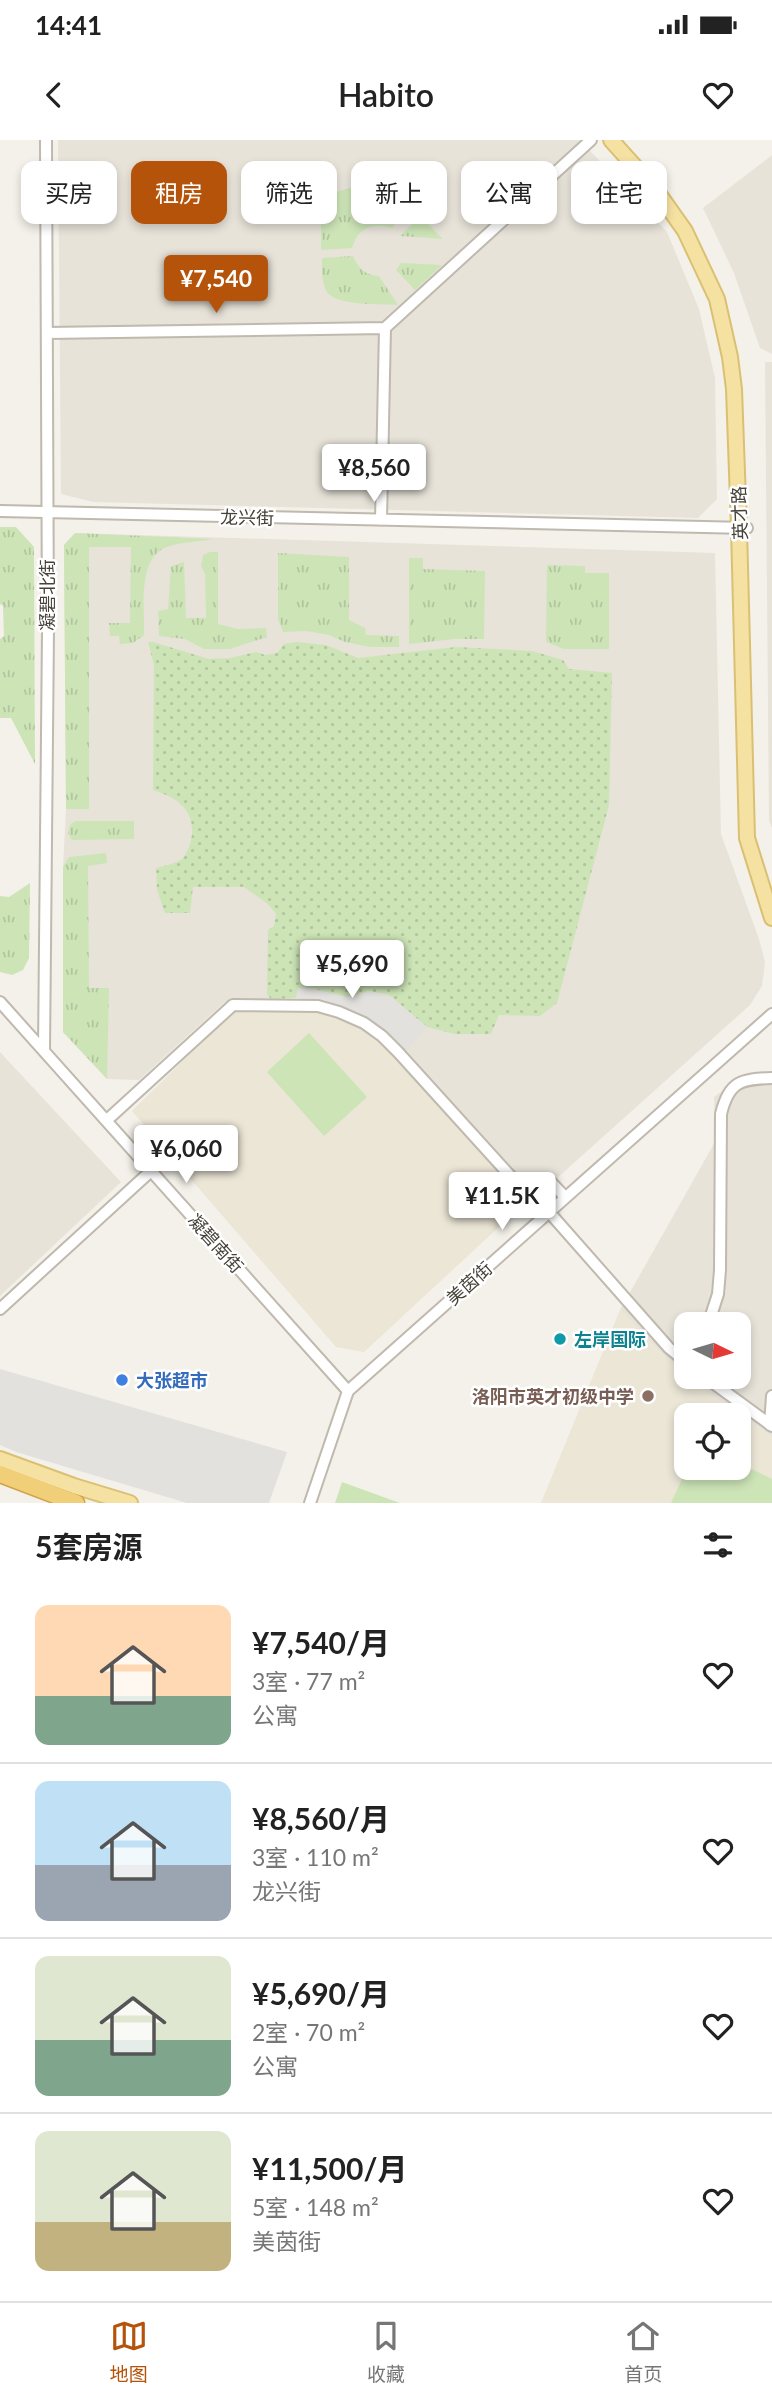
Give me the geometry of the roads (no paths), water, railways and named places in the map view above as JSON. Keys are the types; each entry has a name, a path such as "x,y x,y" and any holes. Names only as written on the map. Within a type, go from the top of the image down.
{"highway":[{"path":"3,1476 76,1503"}],"main road":[{"name":"英才路","path":"611,140 656,190 685,231 717,299 730,357 743,528 754,835 772,894"},
{"name":"英才路","path":"621,140 692,226 725,296 738,355 743,388 747,838 772,918"},
{"path":"0,1459 130,1503"}],"street":[{"name":"凝碧北街","path":"44,1049 46,140"},
{"path":"47,333 385,328 591,140"},
{"path":"381,520 385,328"},
{"name":"龙兴街","path":"0,511 743,528"},
{"name":"凝碧南街","path":"0,1002 348,1391"},
{"path":"107,1120 233,1005 318,1006 353,1018 382,1036 514,1180 548,1179 565,1197"},
{"name":"美茵街","path":"310,1503 348,1391 772,1014"},
{"path":"712,1312 718,1294 720,1270 721,1114 724,1098 733,1087 746,1079 772,1078"},
{"path":"0,1310 152,1170"},
{"path":"549,1212 674,1352"},
{"path":"723,1390 771,1425"},
{"path":"771,1425 772,1396"}],"place":[{"name":"左岸国际","path":"560,1339"},
{"name":"大张超市","path":"122,1380"},
{"name":"洛阳市英才初级中学","path":"648,1396"}]}
